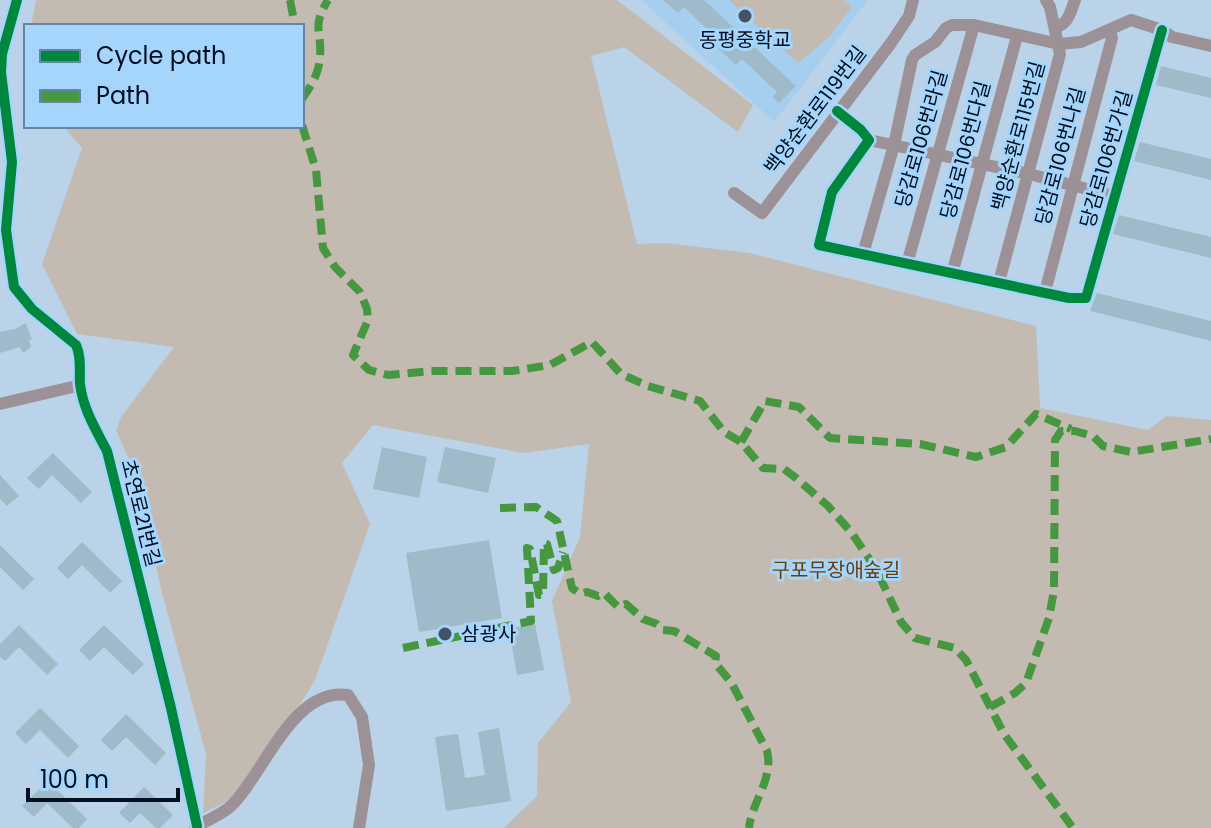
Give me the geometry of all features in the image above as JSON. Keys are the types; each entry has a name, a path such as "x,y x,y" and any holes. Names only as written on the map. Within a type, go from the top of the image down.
{"street":[{"name":"초연로21번길","path":"17,0 2,54 1,72 12,162 6,230 14,287 32,309 76,345 80,354 81,385 87,413 107,451 171,708 196,827"},
{"name":"백양순환로119번길","path":"734,193 762,213 891,43 909,16 913,0"},
{"name":"백양순환로115번길","path":"999,282 1060,54 1046,0"},
{"path":"1055,28 1064,25 1075,0"},
{"path":"863,254 894,145 912,60 935,42 946,28 974,25 1059,44 1081,42 1131,20 1162,30 1172,37 1211,46"},
{"name":"당감로106번라길","path":"907,264 974,25"},
{"name":"당감로106번나길","path":"1045,292 1112,38 1110,30"},
{"name":"당감로106번가길","path":"1045,292 1069,298 1086,298 1162,30"},
{"name":"당감로106번다길","path":"952,274 1017,36"},
{"path":"891,43 912,60"},
{"path":"837,111 869,140 1029,174 1114,196"},
{"path":"869,140 832,192 819,245 1045,292"},
{"path":"0,404 81,385"},
{"path":"196,827 231,806 297,716 317,698 334,693 348,695 362,717 369,765 359,828"}],"shaded area":[{"path":"641,0 868,0 774,122"}],"green space":[{"name":"구포무장애숲길","path":"36,0 617,0 753,105 738,132 624,47 591,56 637,244 665,243 749,253 1036,326 1040,408 1148,430 1167,416 1211,420 1211,828 504,828 537,796 538,743 571,702 552,601 580,537 589,444 523,453 373,425 342,463 370,524 315,680 288,724 232,799 203,813 206,754 161,589 139,482 116,430 121,417 174,347 77,334 42,264 82,148 65,128 304,128 304,24 31,24"},
{"path":"729,0 844,0 852,7 828,38 798,63"}],"building":[{"path":"663,0 704,0 796,86 779,103 772,97 777,92 742,59 736,65 718,48 722,43 684,7 678,13"},
{"path":"1161,66 1211,78 1211,98 1156,85"},
{"path":"1140,142 1211,159 1211,180 1134,161"},
{"path":"1119,215 1211,237 1211,258 1113,234"},
{"path":"1097,293 1211,321 1211,341 1090,311"},
{"path":"26,323 32,340 29,340 31,347 23,353 20,347 0,353 0,332"},
{"path":"382,447 427,457 419,498 373,489"},
{"path":"445,447 496,458 488,493 437,482"},
{"path":"53,453 92,492 81,503 52,475 39,489 27,478"},
{"path":"0,475 19,496 7,506 0,499"},
{"path":"489,540 502,618 419,632 406,553"},
{"path":"82,542 122,581 110,593 82,565 68,579 57,568"},
{"path":"0,545 34,579 23,590 0,567"},
{"path":"535,624 544,670 517,675 509,629"},
{"path":"19,625 58,664 47,675 19,647 5,661 0,657 0,644"},
{"path":"104,625 144,664 133,675 104,647 90,661 79,650"},
{"path":"40,708 79,746 68,758 40,730 26,744 15,733"},
{"path":"126,714 166,753 155,765 126,737 112,751 101,740"},
{"path":"499,728 511,801 446,811 435,737 458,734 465,778 485,775 478,732"},
{"path":"48,781 87,819 79,828 73,828 47,803 34,817 22,806"},
{"path":"144,787 173,815 160,828 140,813 130,823 119,813"}],"marked path":[{"path":"290,0 295,24"},
{"path":"304,96 318,69 319,23 328,0"},
{"path":"303,128 316,170 323,248 335,267 360,292 367,309 368,320 353,355 369,370 388,375 431,371 512,371 550,365 592,342 621,374 648,386 700,401 724,432 741,442 763,468 784,469 828,506 851,532 876,569 901,622 915,638 955,648 966,660 1004,734 1073,828"},
{"path":"741,442 765,401 799,407 830,438 920,444 976,457 1006,447 1036,414 1071,429"},
{"path":"990,707 1026,683 1049,618 1054,590 1055,440 1061,431 1093,436 1103,446 1131,452 1211,439"},
{"path":"500,508 536,507 557,521 572,588 580,594 587,592 598,596 604,593 618,607 626,604 643,619 663,630 674,631 716,656 715,663 731,682 767,751 768,771 749,828"},
{"path":"403,648 531,621 527,548 530,549 539,595 543,595 544,543 547,544 554,570 558,568 563,552"}],"cycle path":[{"path":"17,0 2,54 1,72 12,162 6,230 14,287 32,309 76,345 78,350 84,402 107,451 197,826"},
{"path":"837,111 869,140 832,192 819,245 1069,298 1086,298 1162,30"}],"place":[{"name":"동평중학교","path":"745,16"},
{"name":"삼광사","path":"445,634"}]}
